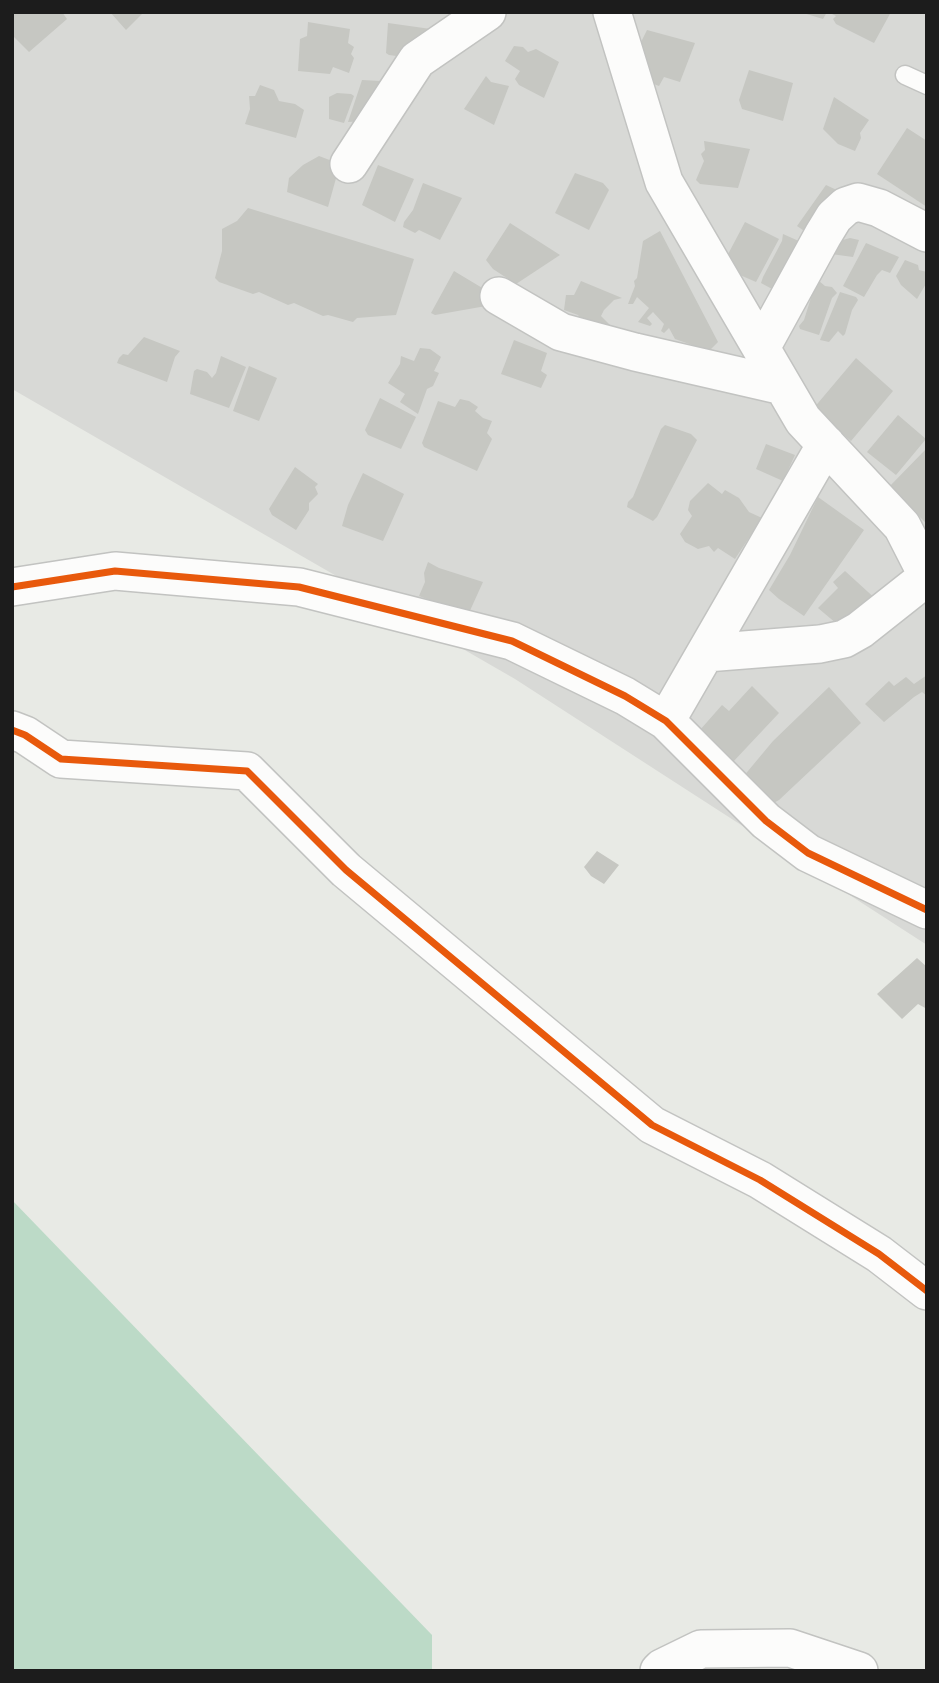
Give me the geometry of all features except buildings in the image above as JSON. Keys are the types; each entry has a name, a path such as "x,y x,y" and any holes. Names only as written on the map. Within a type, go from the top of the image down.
{"street":[{"path":"349,164 417,60 487,12"},
{"path":"612,12 664,182 803,420 901,526 927,576 860,630 844,639 820,644 706,653"},
{"path":"761,348 823,235 834,217 846,206 858,202 879,208 927,233"},
{"path":"499,296 561,332 783,386"},
{"path":"666,721 826,444"},
{"path":"12,587 115,571 299,587 512,641 625,696 666,721 766,821 808,853 927,910"},
{"path":"12,730 25,735 61,760 247,771 345,870 652,1125 760,1180 880,1254 927,1291"},
{"path":"659,1671 701,1649 790,1648 859,1671"}],"lane":[{"path":"905,75 927,85"}],"shaded area":[{"path":"12,12 927,12 927,945 515,679 12,389"}],"green space":[{"path":"12,1200 432,1635 432,1671 12,1671"}],"cycle path":[{"path":"12,587 115,571 299,587 512,641 625,696 666,721 766,821 808,853 927,910"},
{"path":"12,730 25,735 61,759 247,771 346,870 652,1125 760,1180 879,1254 927,1291"}]}
